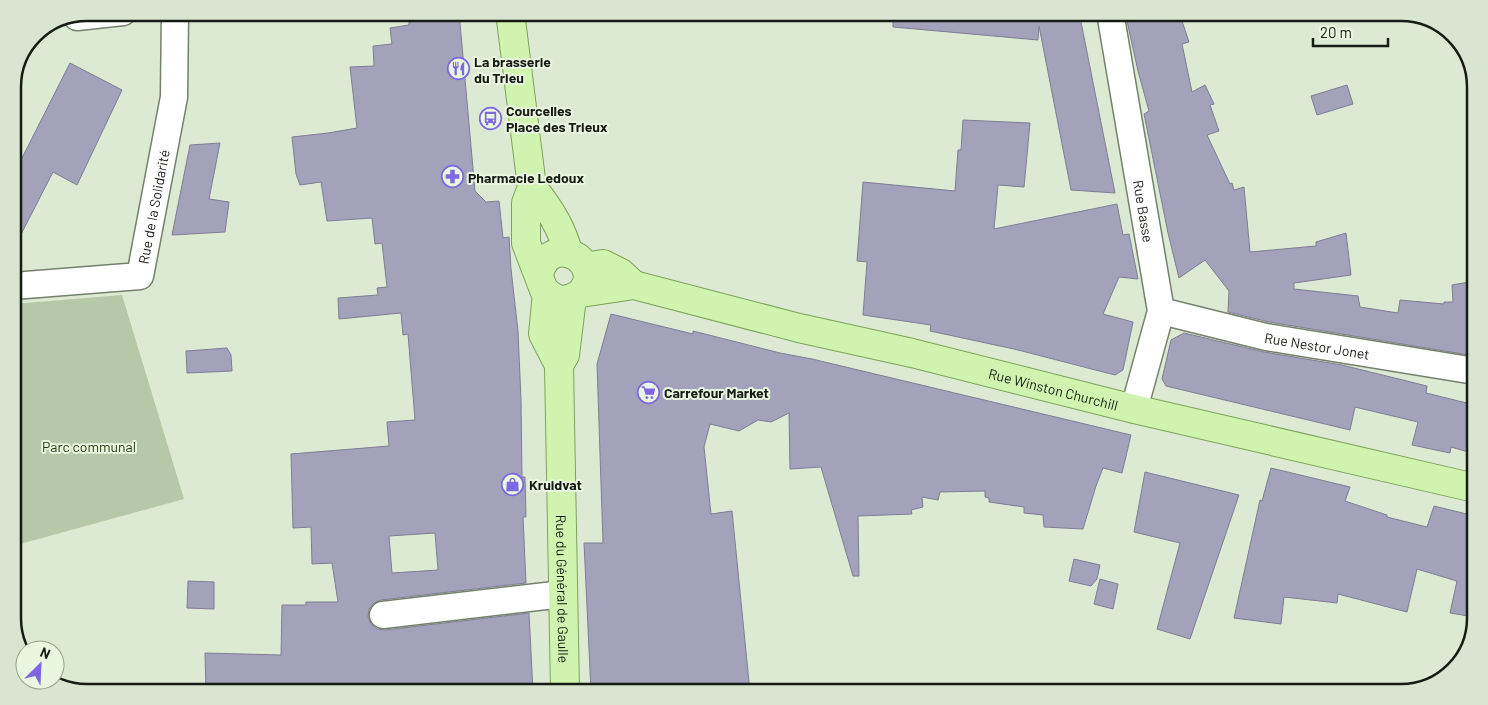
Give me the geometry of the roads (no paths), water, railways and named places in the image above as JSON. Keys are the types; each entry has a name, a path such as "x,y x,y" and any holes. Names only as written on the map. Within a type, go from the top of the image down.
{"main road":[{"path":"511,21 532,187 526,203 526,243 566,280"},
{"path":"532,187 544,201 564,240 566,280"},
{"name":"Rue Winston Churchill","path":"566,280 603,264 621,273 634,285 799,328 912,353 1134,409 1467,486"},
{"name":"Rue du Général de Gaulle","path":"565,684 559,365 543,334 566,280"}],"street":[{"name":"Rue de la Solidarité","path":"21,285 140,276 174,97 176,21"},
{"name":"Rue Basse","path":"1112,21 1161,311 1134,409"},
{"name":"Rue Nestor Jonet","path":"1161,311 1266,337 1467,370"},
{"path":"383,615 563,594"}],"place":[{"name":"La brasserie du Trieu","path":"458,69"},
{"name":"Courcelles Place des Trieux","path":"490,118"},
{"name":"Pharmacie Ledoux","path":"452,177"},
{"name":"Carrefour Market","path":"648,392"},
{"name":"Kruidvat","path":"513,484"}],"park label":[{"name":"Parc communal","path":"89,446"}]}
